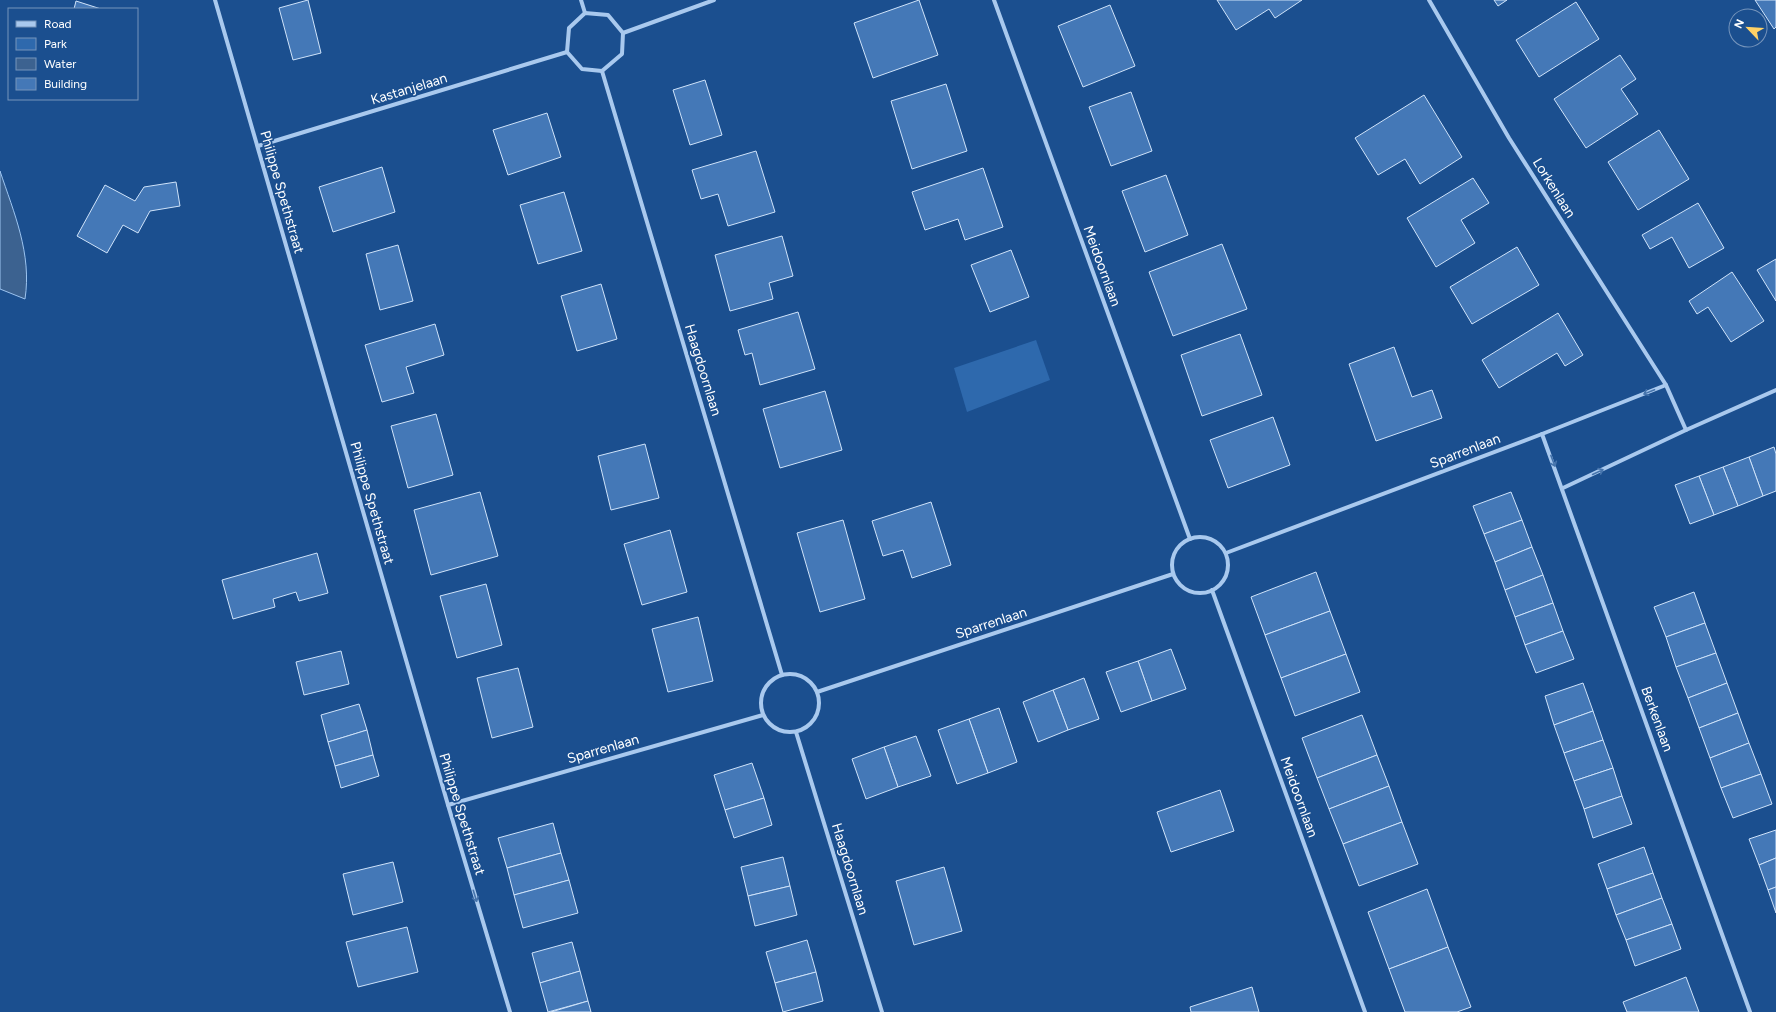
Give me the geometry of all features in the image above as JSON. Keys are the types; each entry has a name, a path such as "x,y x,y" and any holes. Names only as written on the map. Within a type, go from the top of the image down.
{"street":[{"name":"Philippe Spethstraat","path":"215,0 448,805 510,1012"},
{"path":"581,0 585,13"},
{"path":"623,33 714,0"},
{"name":"Meidoornlaan","path":"994,0 1190,539"},
{"name":"Lorkenlaan","path":"1429,0 1509,138 1666,385"},
{"path":"585,13 608,15 623,33 622,54 602,71 582,69 567,52 570,28 585,13"},
{"name":"Kastanjelaan","path":"258,146 567,52"},
{"name":"Haagdoornlaan","path":"602,71 782,675"},
{"path":"1666,385 1686,430"},
{"name":"Sparrenlaan","path":"1226,553 1542,434 1666,385"},
{"path":"1563,488 1686,430 1776,390"},
{"name":"Berkenlaan","path":"1542,434 1563,488 1750,1012"},
{"path":"1202,537 1213,540 1219,544 1226,553 1228,572 1222,582 1212,590 1198,593 1189,591 1179,584 1173,574 1171,563 1174,552 1181,544 1190,539 1202,537"},
{"name":"Sparrenlaan","path":"817,692 1173,574"},
{"name":"Meidoornlaan","path":"1212,590 1365,1012"},
{"path":"782,675 796,675 804,678 813,685 817,692 819,700 818,714 812,723 796,732 777,730 769,724 763,715 761,700 764,689 775,678 782,675"},
{"name":"Sparrenlaan","path":"448,805 763,715"},
{"name":"Haagdoornlaan","path":"796,732 882,1012"}],"green space":[{"path":"1036,340 1050,380 967,412 954,368"}],"water":[{"path":"0,171 16,218 24,250 27,282 25,299 0,289"}],"building":[{"path":"308,0 321,53 293,60 279,8"},
{"path":"919,0 938,55 873,78 854,23"},
{"path":"1217,0 1302,0 1275,18 1269,9 1236,30"},
{"path":"1494,0 1507,0 1498,6"},
{"path":"1755,0 1776,0 1776,27 1774,29 1768,20 1768,8 1760,8"},
{"path":"76,1 98,8 74,8"},
{"path":"1576,2 1599,39 1539,77 1516,40"},
{"path":"1110,5 1135,66 1083,87 1058,26"},
{"path":"1620,55 1636,79 1621,89 1638,114 1586,148 1554,99"},
{"path":"705,80 722,135 690,145 673,90"},
{"path":"946,84 967,151 912,169 891,101"},
{"path":"1131,92 1152,151 1111,166 1089,107"},
{"path":"1424,95 1462,157 1420,184 1405,159 1378,175 1355,138"},
{"path":"547,113 561,157 508,175 493,130"},
{"path":"1659,130 1689,179 1638,210 1608,162"},
{"path":"756,151 775,212 728,226 718,194 701,199 692,170"},
{"path":"382,167 395,212 333,232 319,187"},
{"path":"983,168 1003,227 965,240 958,219 925,230 912,192"},
{"path":"1166,175 1188,235 1145,252 1122,191"},
{"path":"1473,178 1489,203 1461,220 1475,243 1436,267 1407,218"},
{"path":"176,182 180,206 150,211 138,233 123,225 107,253 77,236 105,185 135,201 144,187"},
{"path":"564,192 582,251 538,264 520,205"},
{"path":"1698,203 1724,248 1689,268 1672,237 1650,249 1642,235"},
{"path":"782,236 793,276 769,283 773,299 730,311 715,255"},
{"path":"1222,244 1247,309 1173,336 1149,272"},
{"path":"398,245 413,301 380,310 366,254"},
{"path":"1517,247 1539,285 1472,324 1450,287"},
{"path":"1011,250 1029,297 990,312 971,265"},
{"path":"1776,259 1776,301 1757,270"},
{"path":"1732,272 1764,321 1731,342 1708,307 1697,314 1689,301"},
{"path":"601,284 617,339 577,351 561,296"},
{"path":"798,312 815,369 760,385 752,353 745,355 738,330"},
{"path":"1558,313 1583,355 1565,366 1557,353 1499,388 1482,360"},
{"path":"435,324 444,355 406,367 414,393 382,402 365,345"},
{"path":"1240,334 1262,395 1202,416 1181,355"},
{"path":"1394,347 1412,397 1432,390 1442,418 1376,441 1349,364"},
{"path":"825,391 842,450 780,468 763,409"},
{"path":"436,414 453,475 408,488 391,426"},
{"path":"1273,417 1290,465 1228,488 1210,440"},
{"path":"645,444 659,498 611,510 598,456"},
{"path":"1774,447 1776,454 1776,491 1763,496 1749,457"},
{"path":"1749,457 1763,496 1738,506 1723,467"},
{"path":"1723,467 1738,506 1714,515 1699,476"},
{"path":"1699,476 1714,515 1690,524 1675,485"},
{"path":"480,492 498,556 431,575 414,510"},
{"path":"1511,492 1522,520 1484,534 1473,506"},
{"path":"931,502 951,565 912,578 903,550 883,556 872,521"},
{"path":"843,520 865,599 820,612 797,533"},
{"path":"1522,520 1532,547 1495,562 1484,534"},
{"path":"670,530 687,592 642,605 624,544"},
{"path":"1532,547 1543,575 1505,590 1495,562"},
{"path":"317,553 328,593 299,601 296,592 273,599 275,607 233,619 222,580"},
{"path":"1316,572 1330,611 1265,635 1251,597"},
{"path":"1543,575 1553,603 1515,617 1505,590"},
{"path":"486,584 502,645 457,658 440,596"},
{"path":"1694,592 1705,623 1666,637 1654,607"},
{"path":"1553,603 1563,631 1525,645 1515,617"},
{"path":"1330,611 1346,654 1281,678 1265,635"},
{"path":"698,617 713,681 668,692 652,629"},
{"path":"1705,623 1716,653 1676,667 1666,637"},
{"path":"1563,631 1574,659 1536,673 1525,645"},
{"path":"1171,649 1186,689 1152,701 1138,661"},
{"path":"341,651 349,684 304,695 296,662"},
{"path":"1716,653 1727,683 1688,698 1676,667"},
{"path":"1346,654 1360,692 1295,716 1281,678"},
{"path":"1138,661 1152,701 1121,712 1106,672"},
{"path":"518,668 533,727 492,738 477,678"},
{"path":"1084,678 1099,719 1068,730 1053,690"},
{"path":"1583,683 1593,711 1554,725 1545,696"},
{"path":"1727,683 1738,713 1699,728 1688,698"},
{"path":"1053,690 1068,730 1038,742 1023,702"},
{"path":"359,704 367,730 328,742 321,715"},
{"path":"999,708 1017,762 988,773 969,719"},
{"path":"1593,711 1603,740 1564,753 1554,725"},
{"path":"1738,713 1749,743 1710,758 1699,728"},
{"path":"1362,715 1377,755 1317,778 1302,738"},
{"path":"969,719 988,773 957,784 938,730"},
{"path":"367,730 373,755 335,766 328,742"},
{"path":"916,736 931,776 898,787 884,747"},
{"path":"1603,740 1613,768 1574,781 1564,753"},
{"path":"1749,743 1761,774 1721,788 1710,758"},
{"path":"884,747 898,787 866,799 852,759"},
{"path":"373,755 379,776 341,788 335,766"},
{"path":"1377,755 1389,786 1329,809 1317,778"},
{"path":"752,763 764,798 725,810 714,775"},
{"path":"1613,768 1622,796 1584,809 1574,781"},
{"path":"1761,774 1772,804 1733,818 1721,788"},
{"path":"1389,786 1402,822 1343,844 1329,809"},
{"path":"1220,790 1234,831 1171,852 1157,812"},
{"path":"1622,796 1632,824 1593,838 1584,809"},
{"path":"764,798 772,825 734,838 725,810"},
{"path":"1402,822 1418,864 1359,886 1343,844"},
{"path":"553,823 561,853 507,868 498,838"},
{"path":"1776,830 1776,858 1759,865 1749,839"},
{"path":"1644,847 1653,873 1607,889 1598,864"},
{"path":"561,853 569,880 514,895 507,868"},
{"path":"783,857 790,886 748,896 741,867"},
{"path":"1776,858 1776,887 1768,890 1759,865"},
{"path":"393,862 403,902 353,915 343,874"},
{"path":"944,867 962,931 914,945 896,881"},
{"path":"1653,873 1662,898 1616,915 1607,889"},
{"path":"569,880 578,913 523,928 514,895"},
{"path":"790,886 797,915 755,926 748,896"},
{"path":"1776,887 1776,913 1768,890"},
{"path":"1427,889 1448,947 1389,969 1368,912"},
{"path":"1662,898 1672,924 1626,940 1616,915"},
{"path":"1672,924 1681,949 1635,966 1626,940"},
{"path":"407,927 418,972 358,987 346,942"},
{"path":"807,940 816,972 775,983 766,952"},
{"path":"572,942 580,971 540,983 532,953"},
{"path":"1448,947 1471,1007 1457,1012 1405,1012 1389,969"},
{"path":"580,971 588,1001 548,1012 540,983"},
{"path":"816,972 823,1001 783,1012 775,983"},
{"path":"1686,977 1699,1012 1627,1012 1623,1002"},
{"path":"1252,987 1259,1012 1191,1012 1190,1007"},
{"path":"588,1001 591,1012 551,1012"}]}
